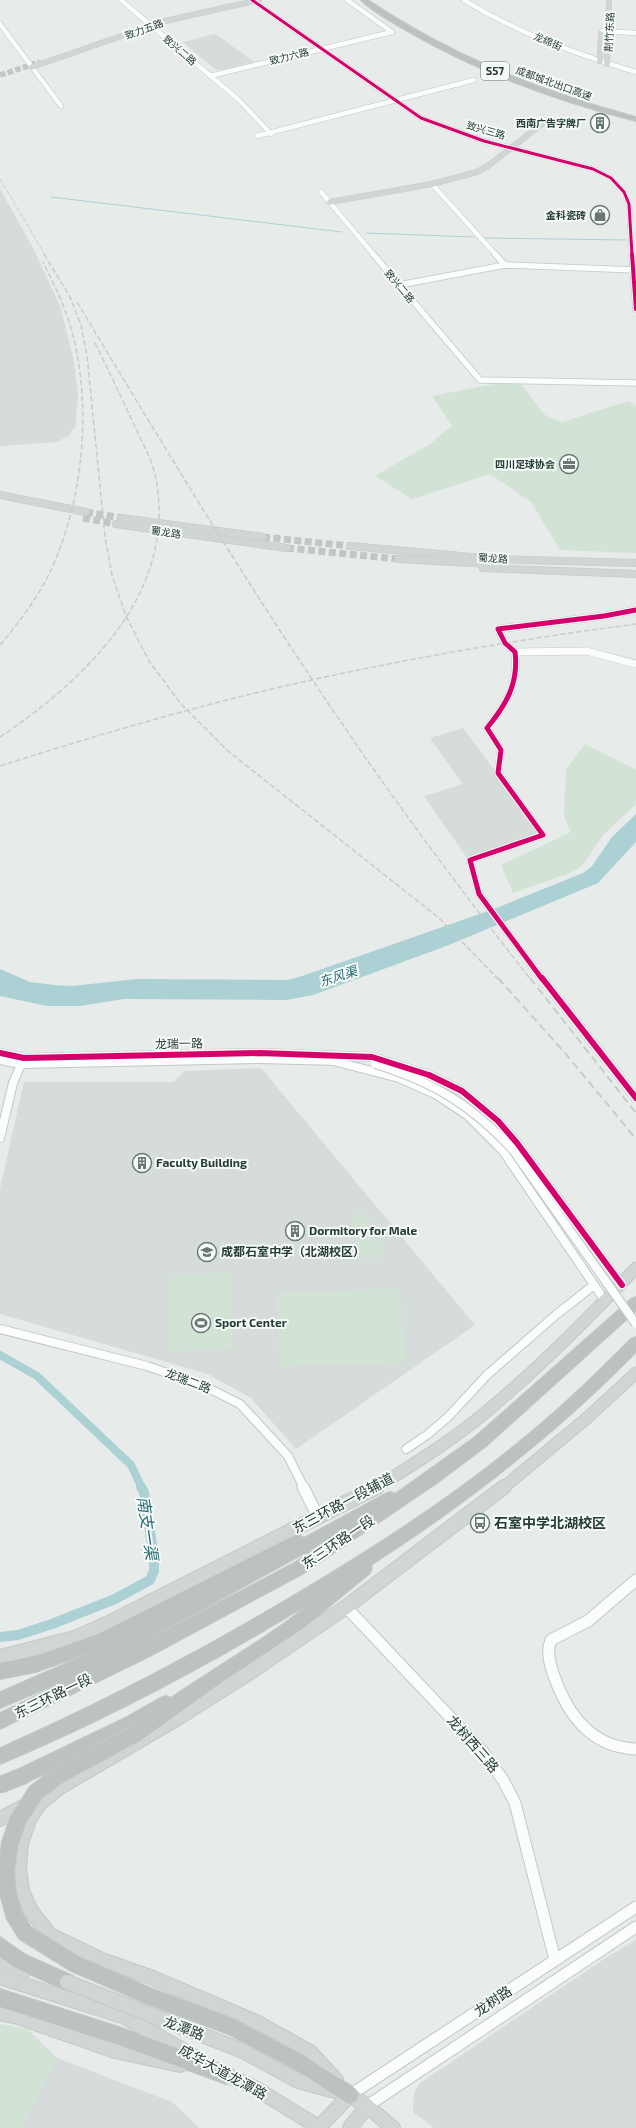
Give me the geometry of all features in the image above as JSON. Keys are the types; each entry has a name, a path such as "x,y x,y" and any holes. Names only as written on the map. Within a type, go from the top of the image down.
{"highway":[{"name":"成都城北出口高速","path":"364,0 409,30 474,63 564,98 636,120"},
{"name":"成都城北出口高速","path":"373,0 436,40 482,62 571,95 636,114"},
{"name":"东三环路一段","path":"0,1721 145,1651 253,1576 299,1568 432,1478 480,1442 636,1303"},
{"path":"0,1756 88,1717 153,1684 307,1598 438,1514 547,1429 636,1343"},
{"path":"0,1700 94,1660 253,1576 362,1513 432,1478"},
{"path":"350,2095 301,2073 232,2027 149,1996 75,1964 40,1944 25,1933 14,1915 8,1893 6,1870 10,1843 18,1820 36,1792 59,1775 138,1732 216,1676 297,1624 412,1530"},
{"path":"0,1671 35,1664 78,1650 147,1618 253,1576"},
{"path":"0,1785 131,1724 216,1676"},
{"path":"0,1946 20,1960 67,1982"},
{"path":"0,1998 118,2036 226,2075"}],"main road":[{"name":"致力五路","path":"49,59 150,24 247,0"},
{"name":"致力五路","path":"49,59 133,28 255,0"},
{"path":"600,61 603,0"},
{"name":"荆竹东路","path":"607,64 609,0"},
{"path":"28,61 49,59"},
{"path":"32,67 49,59"},
{"path":"330,202 432,184 477,172 488,166 547,120"},
{"path":"0,495 85,515 0,502"},
{"name":"蜀龙路","path":"263,537 119,521 286,548"},
{"name":"蜀龙路","path":"350,546 451,554 493,562 636,569"},
{"path":"451,554 636,558"},
{"name":"蜀龙路","path":"398,559 451,563 636,563"},
{"path":"451,563 496,569 636,574"},
{"name":"东三环路一段辅道","path":"0,1657 75,1638 151,1602 373,1489 428,1456 492,1407 622,1285 636,1268"},
{"path":"0,1819 60,1787 176,1719 295,1643 346,1607 492,1497 587,1418 636,1373"},
{"path":"60,1787 39,1804 29,1820 21,1843 19,1868 22,1891 31,1911 50,1935 102,1960 153,1978 256,2022 310,2052 350,2095 368,2106 393,2128"},
{"path":"0,1882 22,1891"},
{"name":"龙潭路","path":"0,1963 67,1982 301,2073"},
{"name":"成华大道龙潭路","path":"0,1977 125,2017 226,2075 255,2088 319,2128"},
{"path":"0,2013 18,2017 114,2052 226,2075"},
{"path":"319,2128 350,2095"},
{"path":"350,2128 368,2106"}],"street":[{"name":"致兴二路","path":"122,0 240,100 271,134"},
{"name":"致兴三路","path":"255,0 396,102 421,118 444,128 512,148 593,169 606,175 627,194 633,226 636,309"},
{"name":"致力六路","path":"210,76 392,32 347,0"},
{"name":"龙绵街","path":"464,0 528,33 607,64 636,72"},
{"path":"0,24 61,106"},
{"path":"602,31 636,33"},
{"path":"257,136 271,134 396,102 474,80"},
{"path":"432,184 505,265"},
{"name":"致兴二路","path":"321,192 480,380 636,383"},
{"path":"399,285 505,265 634,270"},
{"path":"636,610 604,616 498,629 505,644 515,652 586,651 636,664"},
{"path":"515,652 517,669 508,702 488,728 501,750 498,773 543,835 470,860 479,894 556,997 636,1098"},
{"path":"0,1053 22,1061"},
{"path":"334,1058 372,1057 401,1065 445,1083 471,1098 498,1121 517,1144 622,1285"},
{"path":"334,1058 375,1064 425,1081 466,1104 493,1127 513,1150 636,1324"},
{"path":"334,1058 399,1078 435,1094 467,1115 503,1151 605,1301"},
{"name":"龙瑞一路","path":"22,1061 334,1058"},
{"path":"0,1060 22,1061"},
{"path":"0,1138 13,1083 22,1061"},
{"path":"406,1449 428,1435 448,1417 487,1375 554,1317 594,1285"},
{"name":"龙瑞二路","path":"0,1329 147,1366 202,1385 240,1404 264,1428 288,1456 318,1517"},
{"path":"636,1580 588,1621 551,1640 548,1650 552,1670 572,1714 592,1732 610,1744 630,1750 636,1749"},
{"name":"龙树西三路","path":"346,1607 483,1752 503,1780 515,1803 555,1960"},
{"name":"龙树路","path":"350,2095 636,1907"},
{"name":"龙树路","path":"368,2106 636,1927"}],"shaded area":[{"path":"214,34 254,62 222,70 215,69 183,42"},
{"path":"0,189 34,250 60,306 74,361 78,397 75,429 72,429 70,435 57,442 0,446"},
{"path":"463,728 542,834 467,858 424,796 463,784 430,738"},
{"name":"成都石室中学（北湖校区）","path":"261,1068 475,1325 296,1449 251,1398 208,1374 0,1314 0,1189 24,1082 174,1082 184,1071"},
{"path":"636,1940 636,2128 434,2128 413,2112 414,2092 420,2083 604,1959"},
{"path":"57,2058 172,2102 199,2128 21,2128"}],"green space":[{"path":"499,383 521,384 545,415 562,422 628,401 636,406 636,553 560,550 531,502 490,474 412,499 375,476 430,444 452,426 432,396"},
{"path":"585,744 636,770 636,804 603,835 582,866 567,874 513,893 501,865 571,832 564,816 566,770"},
{"path":"353,1214 370,1214 371,1243 382,1243 383,1258 356,1257"},
{"name":"Sport Center","path":"232,1273 233,1349 168,1351 170,1275"},
{"path":"400,1289 405,1362 279,1366 277,1293"},
{"path":"0,2024 27,2029 57,2058 21,2128 0,2128"}],"water":[{"name":"东风渠","path":"636,814 636,842 598,883 449,945 313,995 287,1000 124,999 80,1006 47,1006 0,996 0,969 30,982 72,986 137,979 288,980 302,976 494,909 583,873 592,866 612,837"}],"waterway":[{"path":"51,197 342,232"},
{"path":"366,233 474,237"},
{"path":"485,238 626,240"},
{"name":"南支一渠","path":"0,1355 37,1376 131,1465 142,1488"},
{"name":"南支一渠","path":"0,1637 18,1635 52,1624 115,1599 150,1580 154,1571 154,1557 144,1492 141,1487"}],"tunnel":[{"path":"0,75 40,62"},
{"path":"86,512 121,518"},
{"path":"83,518 116,524"},
{"path":"263,537 350,546"},
{"path":"287,548 398,559"}],"railway":[{"path":"0,179 45,255"},
{"path":"44,254 70,297 81,325 87,356 105,537 112,575 126,616"},
{"path":"0,645 32,603 52,568 66,531 78,478 83,424 80,370 75,344 66,312 43,262"},
{"path":"77,302 207,516 313,680"},
{"path":"94,341 151,460 156,479 159,520 153,559 139,595 126,616"},
{"path":"0,737 64,688 93,660 118,629 126,616"},
{"path":"126,616 149,661 188,711"},
{"path":"313,680 475,648 636,624"},
{"path":"188,711 313,680"},
{"path":"313,680 411,822 530,979"},
{"path":"0,766 188,711"},
{"path":"188,711 228,751 439,918 498,979"},
{"path":"498,978 565,1053 636,1139"},
{"path":"530,978 636,1113"}],"cycle path":[{"path":"252,0 421,118 442,127 484,141 593,169 616,182 627,197 629,204 636,309"},
{"path":"636,610 604,616 498,629 505,643 515,652 517,663 516,673 511,693 487,728 501,750 498,773 543,835 470,860 479,894 485,903 556,997 636,1098"},
{"path":"0,1053 24,1058 260,1053 350,1055 372,1057 429,1075 462,1091 498,1121 517,1143 622,1285"}],"place":[{"name":"西南广告字牌厂","path":"600,123"},
{"name":"金科瓷砖","path":"600,215"},
{"name":"四川足球协会","path":"569,464"},
{"name":"Faculty Building","path":"142,1163"},
{"name":"Dormitory for Male","path":"295,1231"},
{"name":"成都石室中学（北湖校区）","path":"207,1252"},
{"name":"Sport Center","path":"201,1323"},
{"name":"石室中学北湖校区","path":"480,1523"}]}
